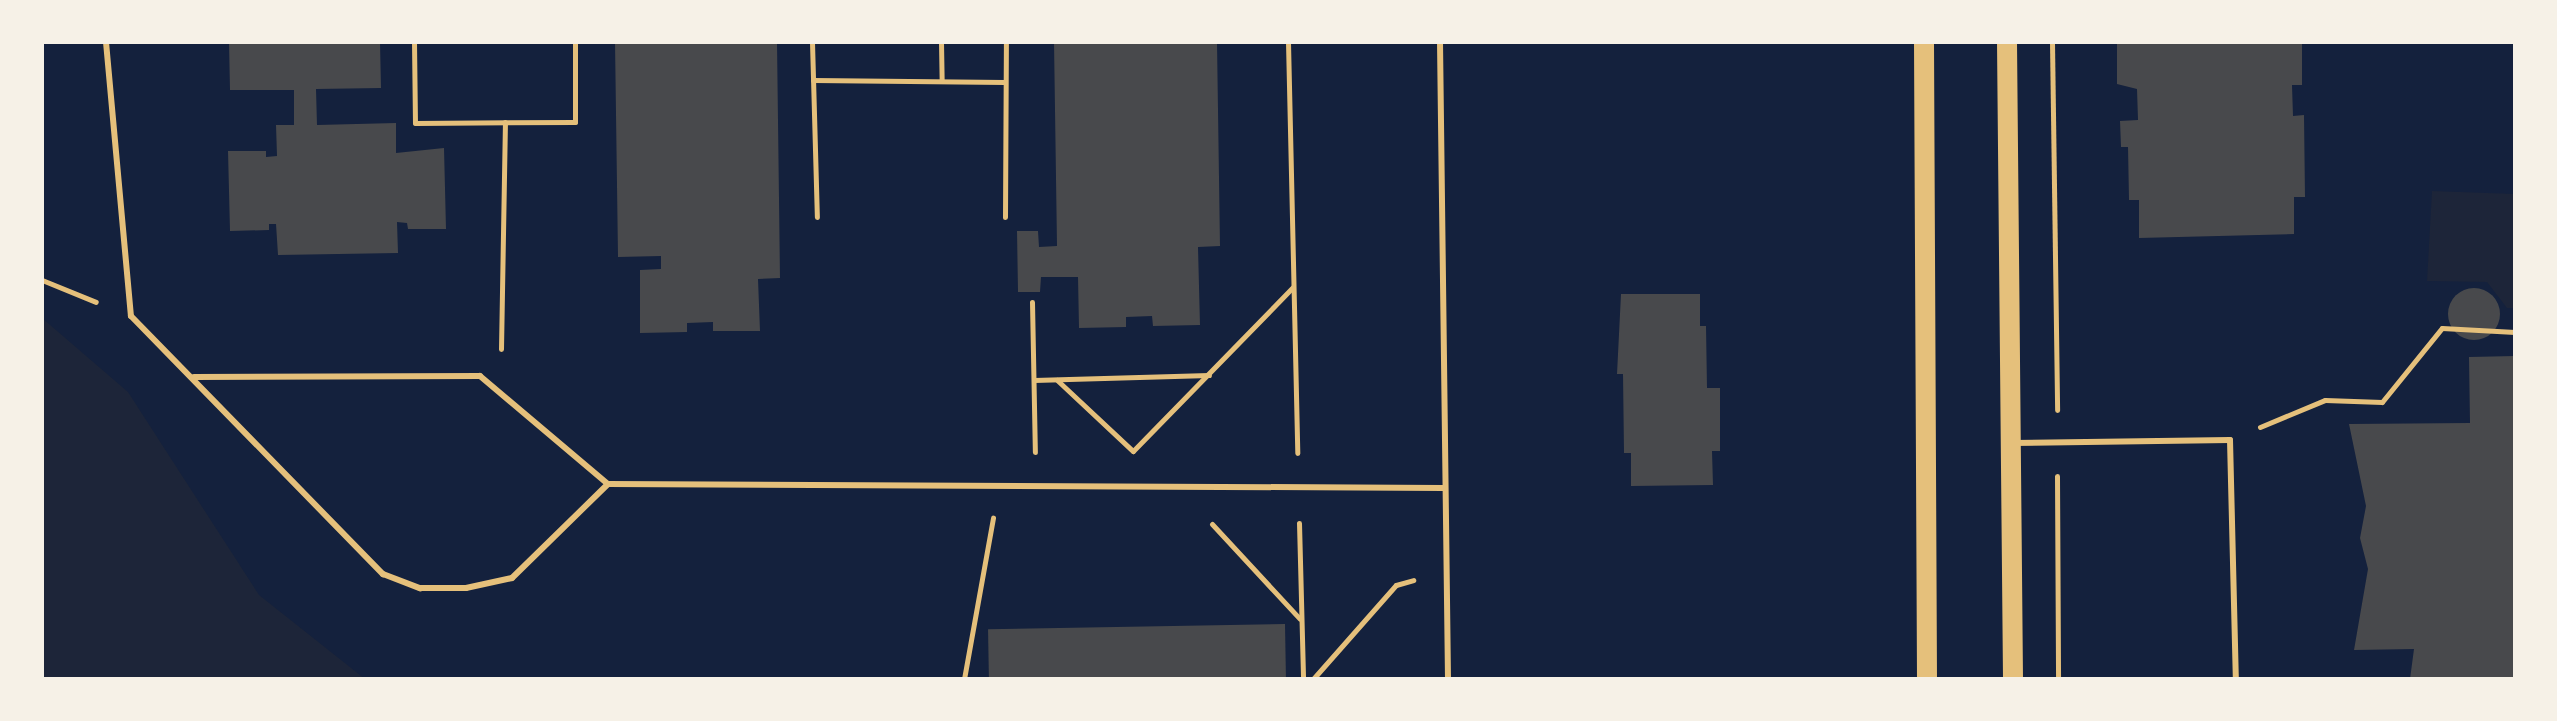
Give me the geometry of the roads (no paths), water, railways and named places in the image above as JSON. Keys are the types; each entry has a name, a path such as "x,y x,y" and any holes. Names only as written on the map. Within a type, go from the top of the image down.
{"main road":[{"path":"1924,42 1927,679"},
{"path":"2007,42 2013,679"}],"lane":[{"path":"106,42 131,316 194,377 383,574 420,588 466,588 512,578 608,484"},
{"path":"1440,42 1443,488 1448,679"},
{"path":"194,377 480,376 608,484 1443,488"},
{"path":"2010,443 2230,440 2236,679"}]}
